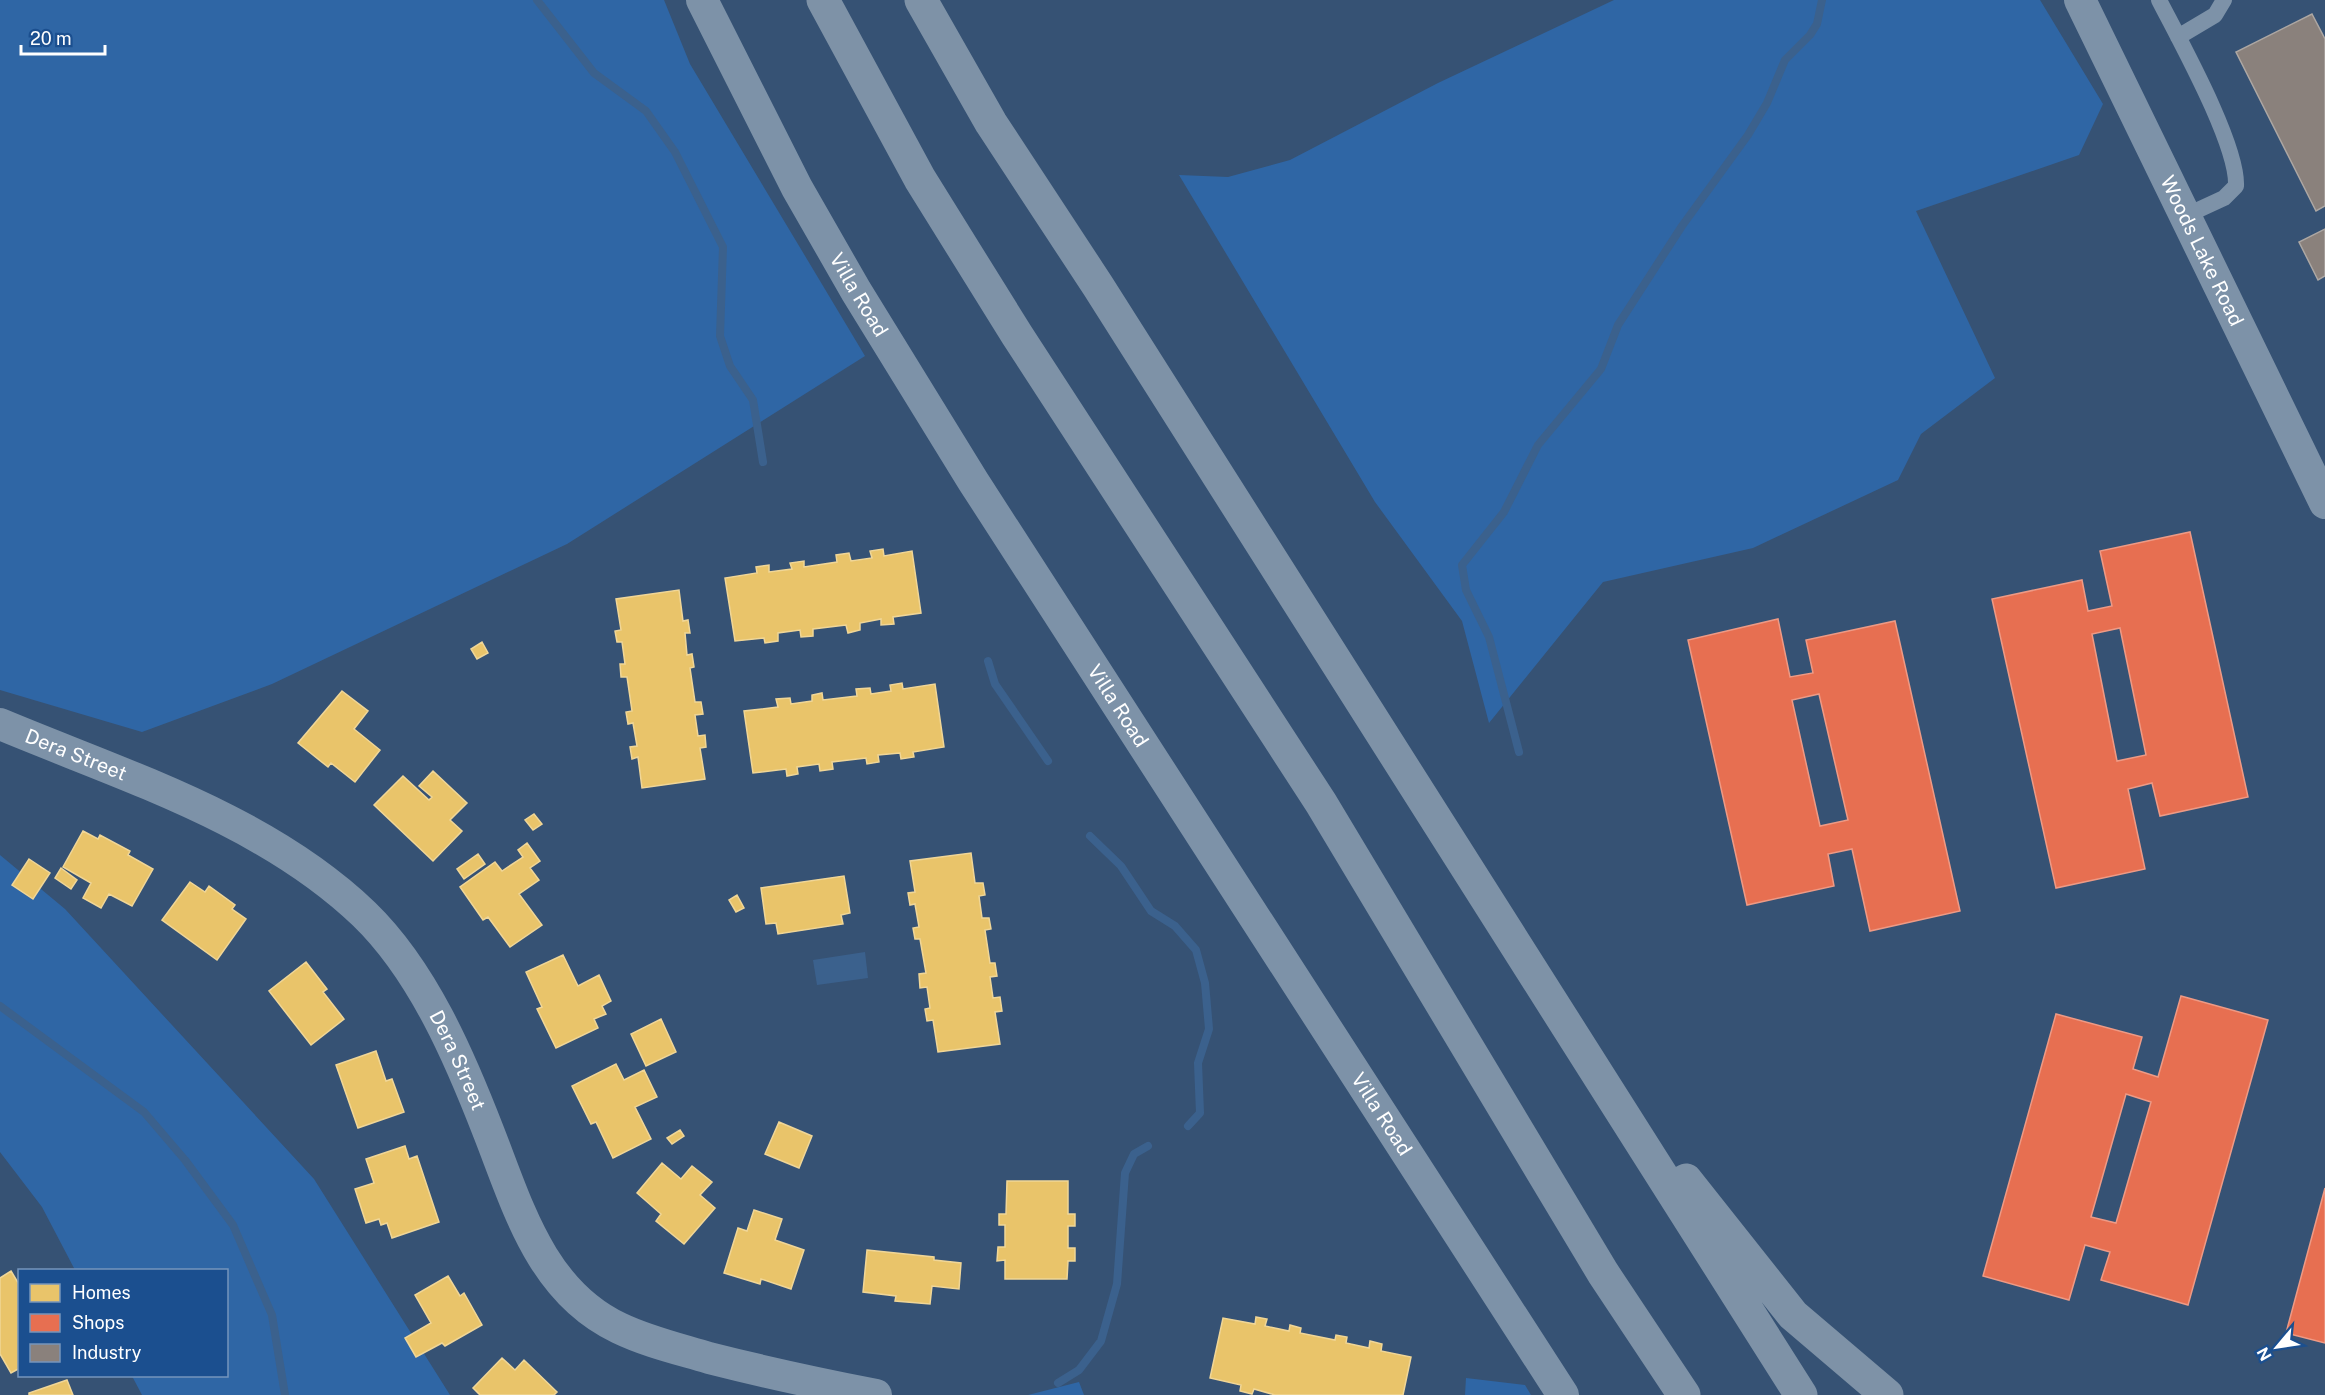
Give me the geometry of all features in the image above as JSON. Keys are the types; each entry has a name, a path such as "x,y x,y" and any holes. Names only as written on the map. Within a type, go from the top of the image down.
{"highway":[{"path":"823,0 926,189 1017,335 1321,804 1603,1273 1684,1395"},
{"path":"921,0 991,123 1111,306 1800,1395"},
{"path":"1574,1038 1793,1315 1887,1395"},
{"path":"1603,1273 1666,1395"}],"street":[{"name":"Villa Road","path":"702,0 797,188 856,291 973,482 1563,1395"},
{"name":"Woods Lake Road","path":"2080,0 2325,503"},
{"name":"Dera Street","path":"0,724 183,800 252,834 307,870 364,915 419,982 450,1041 536,1247 558,1280 584,1306 618,1328 659,1344 768,1373 876,1395"}],"lane":[{"path":"2159,0 2228,144 2236,170 2236,186 2224,198 2185,216"},
{"path":"2178,37 2215,15 2224,0"}],"shaded area":[{"path":"0,0 664,0 690,64 865,356 567,544 272,684 142,732 0,690"},
{"path":"1614,0 2040,0 2103,104 2079,155 1916,211 1995,378 1921,434 1898,480 1753,548 1603,582 1489,723 1462,621 1375,502 1179,175 1228,177 1290,160 1438,83"},
{"path":"0,855 65,909 314,1179 450,1395 142,1395 133,1377 228,1377 228,1269 74,1269 42,1207 0,1152"},
{"path":"865,952 868,978 817,985 813,960"},
{"path":"1466,1378 1525,1385 1531,1395 1465,1395"},
{"path":"1079,1382 1084,1395 1028,1395"}],"building: Homes":[{"path":"883,549 884,556 912,551 921,613 893,617 894,624 881,625 881,619 860,623 860,630 848,633 846,625 813,629 813,636 801,637 800,630 778,633 778,641 765,643 764,638 735,641 725,578 757,573 756,567 769,565 769,572 792,569 790,563 804,561 804,567 837,562 836,555 849,553 851,561 872,558 870,551"},
{"path":"679,590 683,621 688,620 690,633 685,633 687,655 692,654 694,667 690,668 695,702 701,702 703,714 695,715 698,736 705,735 706,747 700,748 705,779 642,788 638,757 632,759 630,747 637,746 633,723 628,724 626,712 632,711 627,677 621,677 620,664 625,664 622,642 617,642 615,631 621,630 616,599"},
{"path":"482,642 488,653 477,659 471,649"},
{"path":"902,683 903,689 935,684 944,747 913,752 914,757 901,759 900,753 878,755 879,762 867,764 866,758 832,762 833,769 820,771 819,764 797,767 798,774 787,776 786,769 753,773 744,711 778,707 776,699 790,698 791,704 812,701 812,695 822,693 823,700 857,696 856,689 870,688 871,694 891,691 890,685"},
{"path":"342,691 368,711 354,729 380,750 355,782 331,763 328,767 298,743"},
{"path":"433,771 467,803 450,820 462,831 433,861 374,805 403,776 429,800 432,797 419,786"},
{"path":"534,814 542,824 533,830 525,820"},
{"path":"83,831 98,839 100,835 130,851 128,855 153,869 132,906 109,894 101,908 83,898 91,883 63,867"},
{"path":"527,843 540,861 530,868 539,880 519,894 542,925 510,947 488,917 483,920 460,887 495,862 502,871 523,857 518,850"},
{"path":"971,853 975,883 983,883 985,895 979,896 982,918 989,918 991,929 985,930 990,963 995,963 997,976 990,977 993,998 1000,997 1002,1011 995,1012 1000,1044 938,1052 933,1020 927,1021 925,1009 930,1008 927,987 920,988 919,974 926,973 920,939 915,939 913,928 919,927 915,904 910,905 908,893 915,892 910,861"},
{"path":"478,854 485,864 464,879 457,869"},
{"path":"29,859 50,873 33,899 12,885"},
{"path":"61,868 77,880 71,889 55,878"},
{"path":"844,876 850,913 841,915 843,924 778,934 776,923 766,924 761,888"},
{"path":"190,882 205,892 209,886 235,905 232,909 246,919 217,960 162,920"},
{"path":"737,895 744,908 736,912 729,900"},
{"path":"563,955 578,986 599,975 611,1001 602,1006 606,1014 594,1019 598,1028 556,1048 537,1009 542,1007 526,972"},
{"path":"306,962 327,989 323,992 344,1019 311,1045 269,991"},
{"path":"661,1019 676,1052 646,1066 631,1034"},
{"path":"376,1051 386,1081 392,1079 404,1112 358,1128 336,1065"},
{"path":"616,1064 624,1080 644,1070 657,1097 635,1107 651,1139 613,1158 596,1122 591,1124 572,1086"},
{"path":"779,1122 812,1136 799,1168 765,1154"},
{"path":"680,1130 684,1136 672,1144 667,1138"},
{"path":"405,1146 409,1159 417,1156 439,1222 392,1238 387,1223 381,1225 379,1219 366,1223 355,1189 374,1183 366,1159"},
{"path":"662,1163 681,1179 692,1166 712,1182 700,1195 715,1208 684,1244 656,1221 661,1214 637,1193"},
{"path":"1007,1181 1068,1181 1068,1214 1075,1214 1075,1226 1068,1226 1068,1248 1075,1248 1075,1261 1068,1261 1067,1279 1005,1279 1005,1260 997,1261 998,1247 1005,1247 1005,1225 999,1225 999,1214 1006,1214"},
{"path":"754,1210 782,1219 775,1240 804,1250 791,1289 761,1279 760,1284 724,1273 738,1228 747,1231"},
{"path":"867,1250 934,1257 934,1260 961,1263 959,1289 932,1286 930,1304 895,1301 896,1296 863,1292"},
{"path":"11,1271 18,1283 18,1369 11,1373 0,1354 0,1278"},
{"path":"448,1276 460,1296 464,1293 482,1325 445,1346 442,1343 416,1357 405,1338 431,1323 415,1295"},
{"path":"1256,1317 1267,1319 1265,1326 1289,1331 1290,1325 1301,1328 1300,1333 1335,1340 1336,1335 1347,1337 1346,1343 1369,1348 1370,1341 1382,1344 1381,1351 1411,1357 1403,1395 1275,1395 1254,1389 1252,1394 1240,1391 1241,1385 1210,1378 1223,1318 1255,1324"},
{"path":"502,1358 515,1370 524,1360 557,1392 554,1395 480,1395 473,1388"},
{"path":"67,1380 73,1395 29,1395 29,1393"}],"building: Shops":[{"path":"2190,532 2248,797 2160,816 2152,783 2128,789 2145,869 2056,888 1992,599 2082,580 2088,611 2112,606 2100,551","holes":["2120,628 2146,755 2117,761 2092,634"]},
{"path":"1778,619 1790,677 1813,673 1806,640 1895,621 1960,911 1870,931 1852,849 1828,854 1834,886 1747,905 1688,640","holes":["1819,694 1848,820 1820,826 1792,700"]},
{"path":"2181,996 2268,1020 2188,1305 2101,1280 2110,1252 2085,1245 2069,1300 1983,1276 2056,1014 2142,1037 2133,1069 2158,1077","holes":["2126,1094 2151,1102 2116,1223 2091,1217"]},
{"path":"2325,1188 2325,1343 2286,1333"}],"building: Industry":[{"path":"2312,14 2325,39 2325,206 2316,211 2236,52"},
{"path":"2325,229 2325,276 2318,280 2299,242"}],"waterway":[{"path":"537,0 594,73 646,111 675,152 723,247 720,336 730,366 753,400 763,462"},
{"path":"1519,752 1489,637 1466,590 1462,565 1504,512 1538,445 1601,369 1618,325 1682,226 1748,135 1767,103 1785,60 1810,35 1817,24 1822,0"},
{"path":"988,661 995,684 1048,761"},
{"path":"1090,836 1121,866 1151,911 1175,926 1196,950 1205,983 1209,1029 1198,1063 1200,1113 1188,1126"},
{"path":"0,1006 144,1112 185,1160 233,1225 272,1315 285,1395"},
{"path":"1058,1383 1079,1370 1101,1341 1117,1284 1125,1173 1134,1154 1148,1146"}]}
